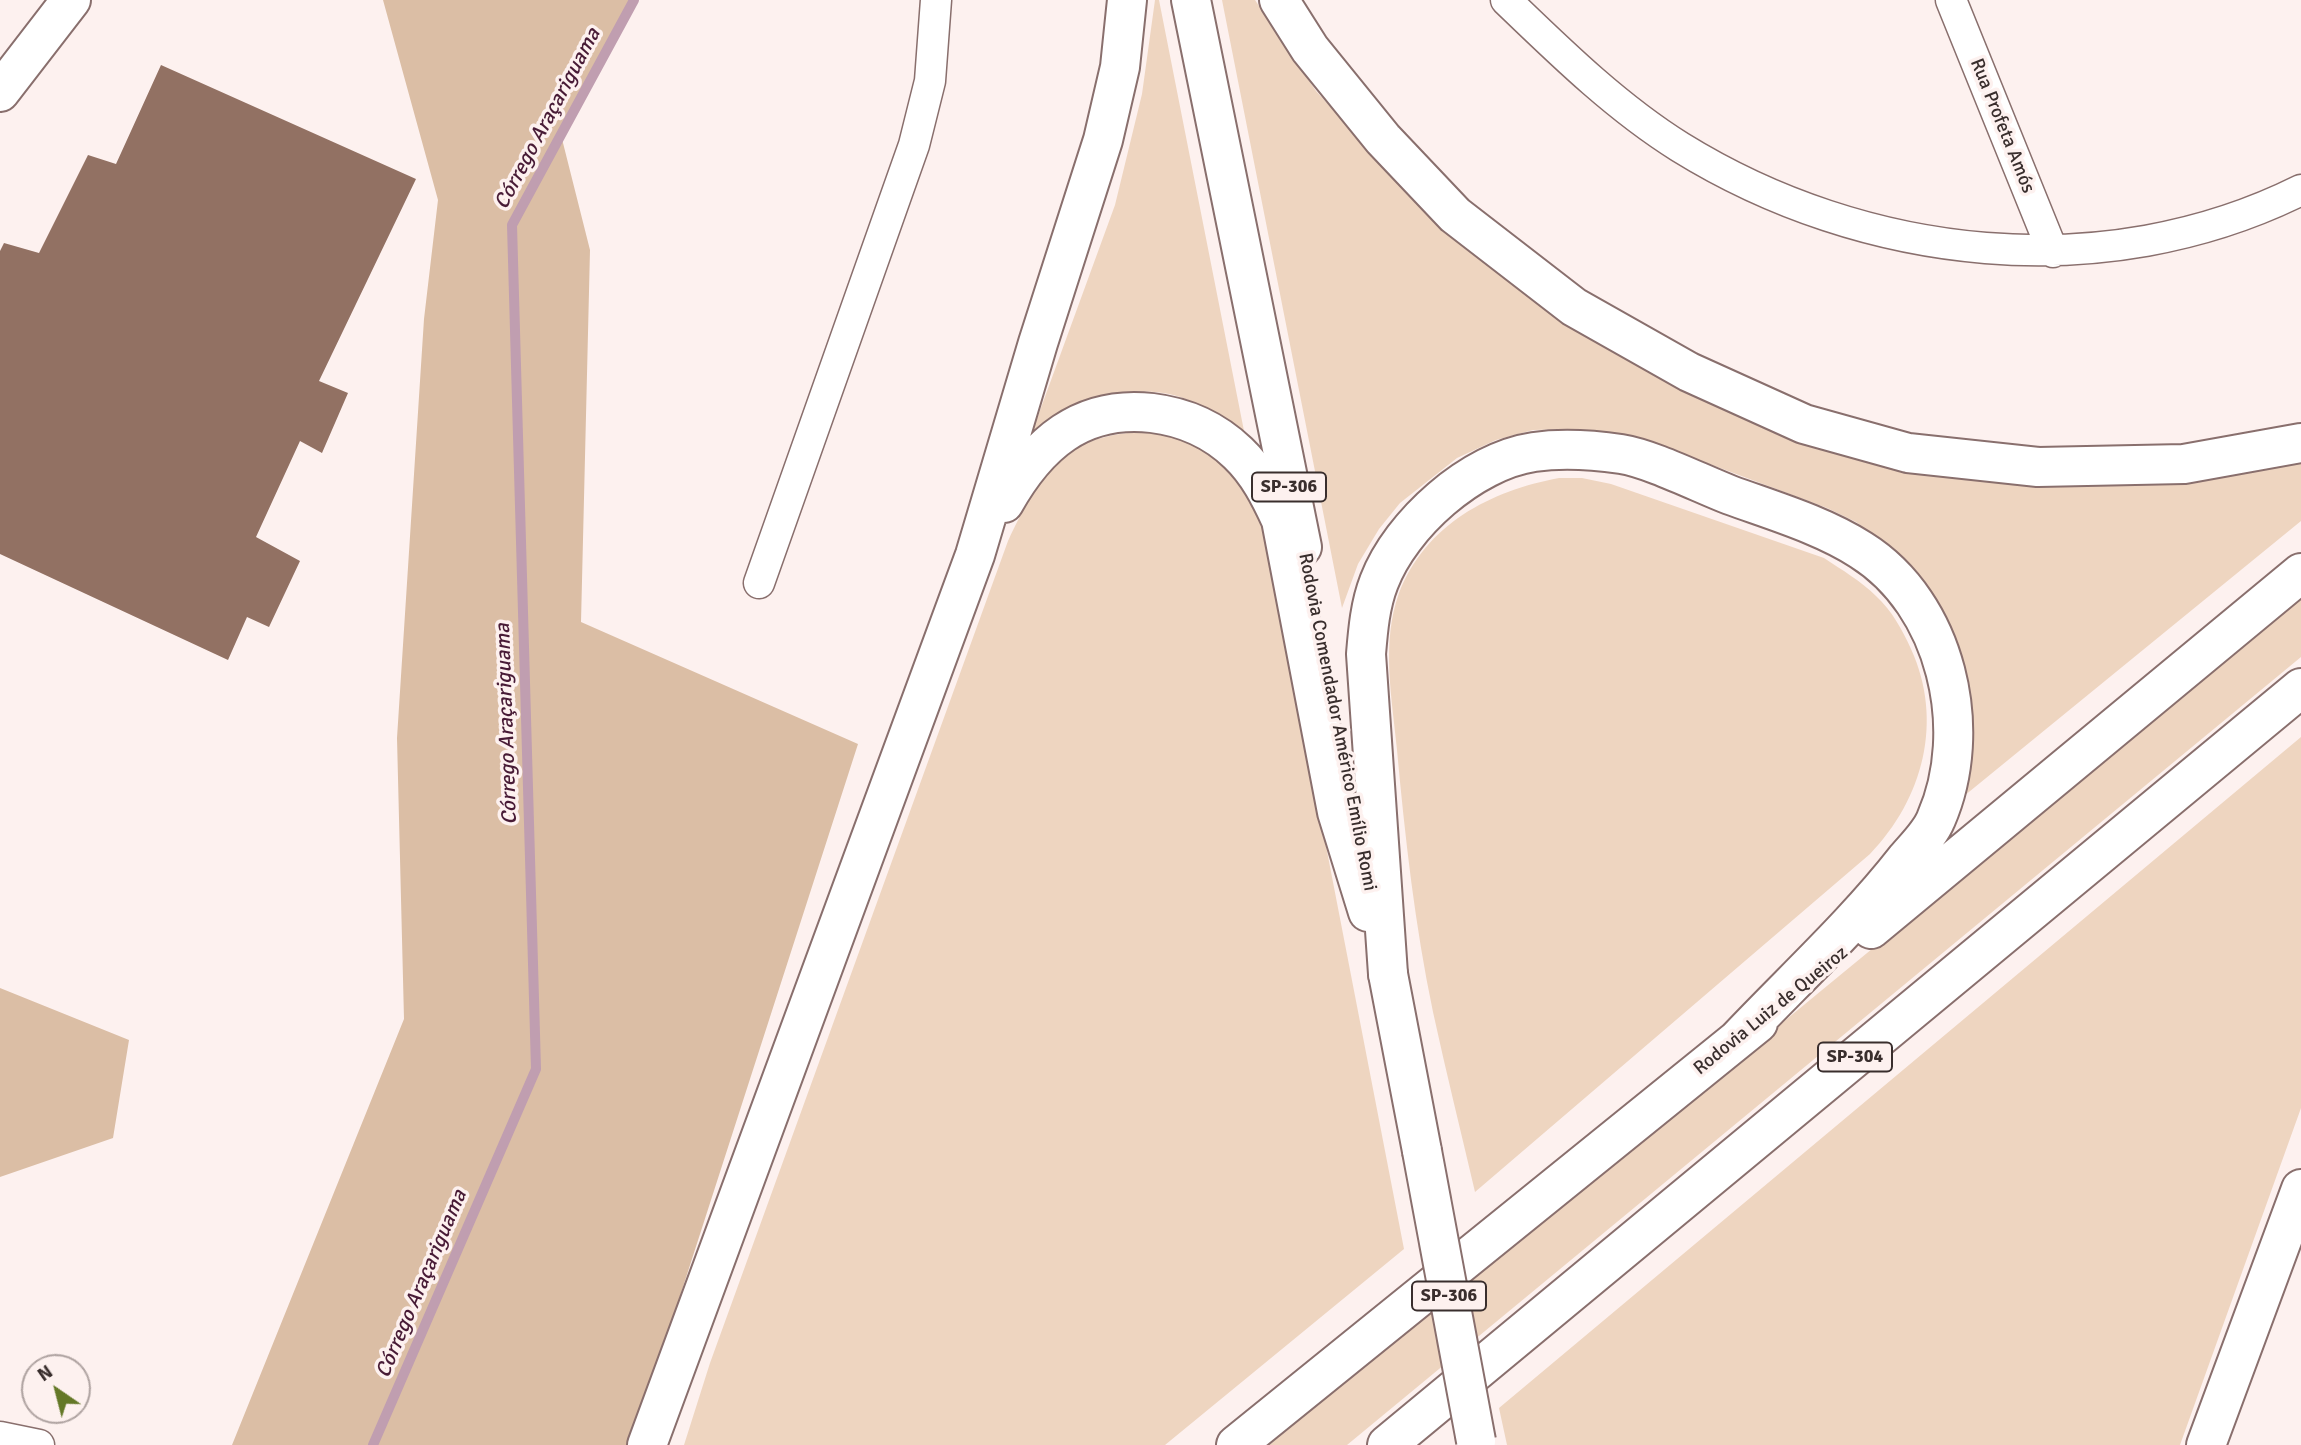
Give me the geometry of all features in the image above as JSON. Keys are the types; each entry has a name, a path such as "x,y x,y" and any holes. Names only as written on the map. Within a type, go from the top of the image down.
{"main road":[{"path":"0,92 71,0"},
{"path":"651,1440 975,555 1038,343 1103,140 1120,67 1127,0"},
{"name":"Rodovia Comendador Américo Emílio Romi","path":"1191,0 1388,974 1476,1443"},
{"path":"1279,0 1310,49 1383,139 1455,215 1574,307 1689,372 1804,424 1908,453 2038,467 2184,464 2301,443"},
{"path":"975,555 1029,462 1077,424 1104,413 1136,411 1187,420 1213,433 1239,454 1266,488 1281,520 1337,812 1388,974"},
{"path":"1388,974 1366,654 1370,613 1384,570 1412,529 1436,504 1458,485 1485,470 1532,452 1578,450 1624,455 1808,524 1862,550 1899,583 1928,623 1944,667 1953,717 1953,769 1935,822 1890,879 1738,1039"},
{"name":"Rodovia Luiz de Queiroz","path":"1236,1445 1738,1039 2301,573"},
{"name":"SP-304","path":"1395,1439 2301,688"},
{"path":"2206,1445 2301,1189"}],"street":[{"path":"759,583 914,145 930,81 936,0"},
{"path":"1506,0 1578,70 1679,146 1769,194 1871,231 1953,246 2053,252 2132,245 2257,212 2301,190"},
{"name":"Rua Profeta Amós","path":"1951,0 2053,252"},
{"path":"0,1437 39,1445"}],"shaded area":[{"path":"383,0 634,0 561,135 590,250 581,622 858,744 632,1445 232,1445 404,1019 397,738 424,319 438,200"},
{"path":"1155,0 1159,0 1245,436 1217,415 1190,401 1164,393 1140,392 1114,396 1088,405 1031,435 1115,205 1142,94"},
{"path":"1222,0 1255,0 1316,91 1410,194 1867,459 2301,458 2301,521 1964,796 1970,760 1913,573 1886,544 1856,522 1827,508 1656,444 1613,433 1571,429 1533,430 1496,440 1457,458 1400,503 1379,529 1358,564 1342,608"},
{"path":"1150,431 1193,444 1224,466 1247,496 1266,536 1404,1249 1165,1445 684,1445 710,1363 1008,541 1033,494 1059,460 1076,448 1096,440"},
{"path":"1559,478 1582,478 1611,484 1824,558 1851,576 1887,608 1908,642 1921,676 1927,731 1915,784 1903,809 1870,854 1475,1192 1433,1012 1416,914 1389,671 1390,631 1399,593 1411,569 1443,530 1463,514 1485,502 1533,484"},
{"path":"2301,596 2301,657 1347,1445 1269,1445"},
{"path":"2301,737 2301,1108 2180,1445 1507,1445 1499,1408"},
{"path":"0,988 129,1040 113,1138 0,1177"}],"building":[{"path":"161,65 416,179 319,381 348,393 322,453 300,441 256,537 300,561 269,627 247,617 228,660 0,554 0,251 4,243 39,253 88,155 116,164"}],"waterway":[{"name":"Córrego Araçariguama","path":"373,1445 536,1069 512,225 634,0"}]}
